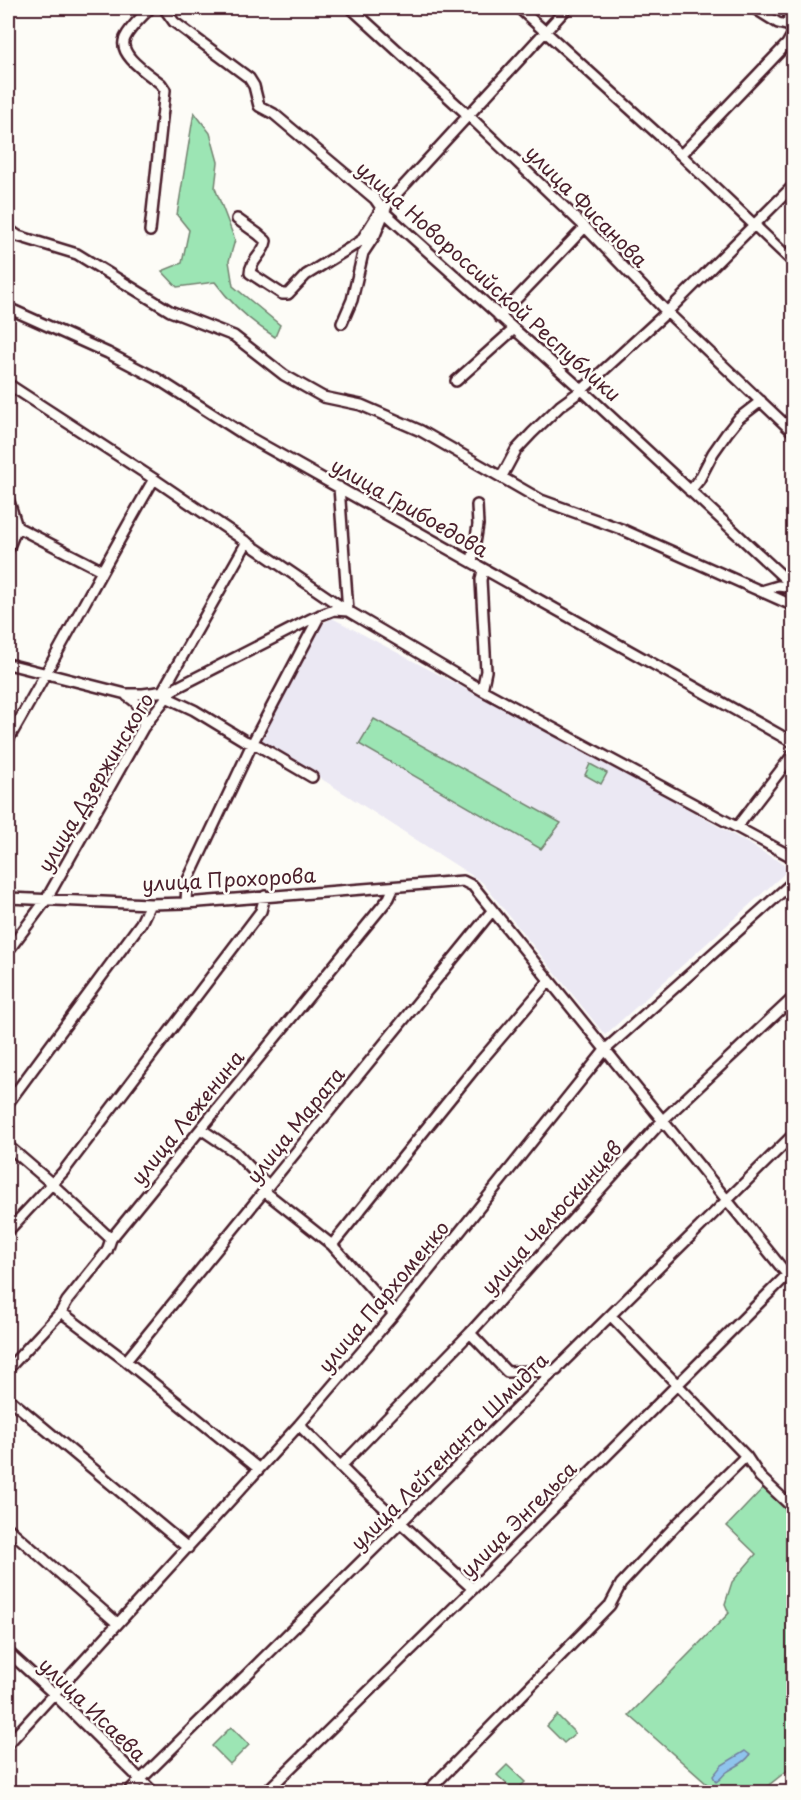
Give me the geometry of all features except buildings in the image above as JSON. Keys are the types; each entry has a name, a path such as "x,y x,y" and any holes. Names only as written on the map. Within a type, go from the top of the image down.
{"street":[{"path":"150,8 126,36 123,43 127,56 161,84 165,90 150,231"},
{"name":"улица Новороссийской Республики","path":"164,8 174,22 249,78 254,86 259,106 274,114 375,199 382,210 582,390 794,587"},
{"name":"улица Фисанова","path":"351,8 585,227 667,312 794,433"},
{"path":"519,8 681,155 794,262"},
{"path":"237,219 266,241 265,248 250,268 250,273 282,294 288,294 306,275 361,241 388,203 567,8"},
{"path":"754,8 778,23 792,28"},
{"path":"681,155 787,44 792,28 790,8"},
{"path":"502,476 516,450 524,441 560,406 582,390 667,312 794,185"},
{"path":"342,323 352,300 363,253 375,235 382,210"},
{"path":"499,317 585,227"},
{"path":"8,229 18,236 77,254 170,310 234,336 284,375 323,397 361,405 421,430 541,500 621,529 794,606"},
{"name":"улица Грибоедова","path":"8,308 108,353 156,378 244,435 794,743"},
{"path":"456,381 513,330"},
{"path":"8,384 154,479 346,611 482,690 794,858"},
{"path":"690,491 727,433 739,418 750,412 760,401"},
{"path":"8,740 46,675 101,570 154,479"},
{"path":"339,487 346,611"},
{"path":"8,498 17,527 8,549"},
{"path":"472,562 477,505"},
{"path":"17,527 101,570"},
{"name":"улица Дзержинского","path":"8,951 46,900 143,728 166,693 247,542"},
{"path":"482,690 486,671 483,570"},
{"path":"761,591 778,586 794,587"},
{"path":"329,599 340,600 346,592"},
{"path":"8,664 126,694 166,693 320,615 334,610 346,611"},
{"path":"186,903 187,882 252,744 320,615"},
{"path":"166,693 312,777"},
{"path":"126,694 135,700 142,711 143,728"},
{"path":"737,827 794,753"},
{"path":"60,874 60,893 76,901"},
{"name":"улица Прохорова","path":"8,898 150,904 186,903 394,887 452,880 463,881 473,886 492,911"},
{"name":"улица Пархоменко","path":"8,1744 259,1469 394,1314 606,1049 794,881"},
{"name":"улица Леженина","path":"8,1369 61,1312 67,1300 107,1251 111,1239 389,898 394,887"},
{"path":"8,1231 63,1172 261,911 265,896"},
{"path":"8,1103 141,923 150,904"},
{"path":"492,911 791,1276"},
{"name":"улица Марата","path":"126,1362 492,911"},
{"path":"332,1245 479,1063 549,981"},
{"name":"улица Челюскинцев","path":"340,1467 470,1333 663,1120 794,997"},
{"path":"201,1129 235,1152 266,1188 332,1245 394,1314"},
{"name":"улица Лейтенанта Шмидта","path":"128,1792 794,1134"},
{"path":"8,1146 111,1239"},
{"name":"улица Энгельса","path":"266,1792 791,1276"},
{"path":"61,1312 259,1469"},
{"path":"611,1316 746,1456 760,1477 794,1509"},
{"path":"470,1333 507,1372 557,1370"},
{"path":"8,1398 188,1548"},
{"path":"298,1425 340,1467 473,1589"},
{"path":"427,1792 586,1630 609,1605 621,1584 678,1523 746,1456"},
{"path":"8,1528 117,1623"},
{"name":"улица Исаева","path":"8,1652 153,1792"}],"shaded area":[{"path":"332,618 630,776 784,864 786,872 605,1035 482,882 261,740 319,626"}],"green space":[{"path":"194,112 210,133 218,162 215,188 235,240 229,261 233,286 280,325 275,337 242,312 215,282 177,287 162,271 182,263 189,230 177,215"},
{"path":"374,719 561,823 541,849 359,744"},
{"path":"590,764 607,773 601,784 585,775"},
{"path":"764,1487 793,1516 793,1766 760,1792 710,1792 708,1785 629,1715 729,1613 725,1604 732,1582 756,1554 727,1526"},
{"path":"557,1715 575,1733 564,1743 547,1726"},
{"path":"231,1727 249,1745 230,1764 212,1746"},
{"path":"507,1765 525,1782 515,1792 497,1775"}],"water":[{"path":"745,1751 750,1755 748,1758 716,1782 713,1776 722,1765"}]}
